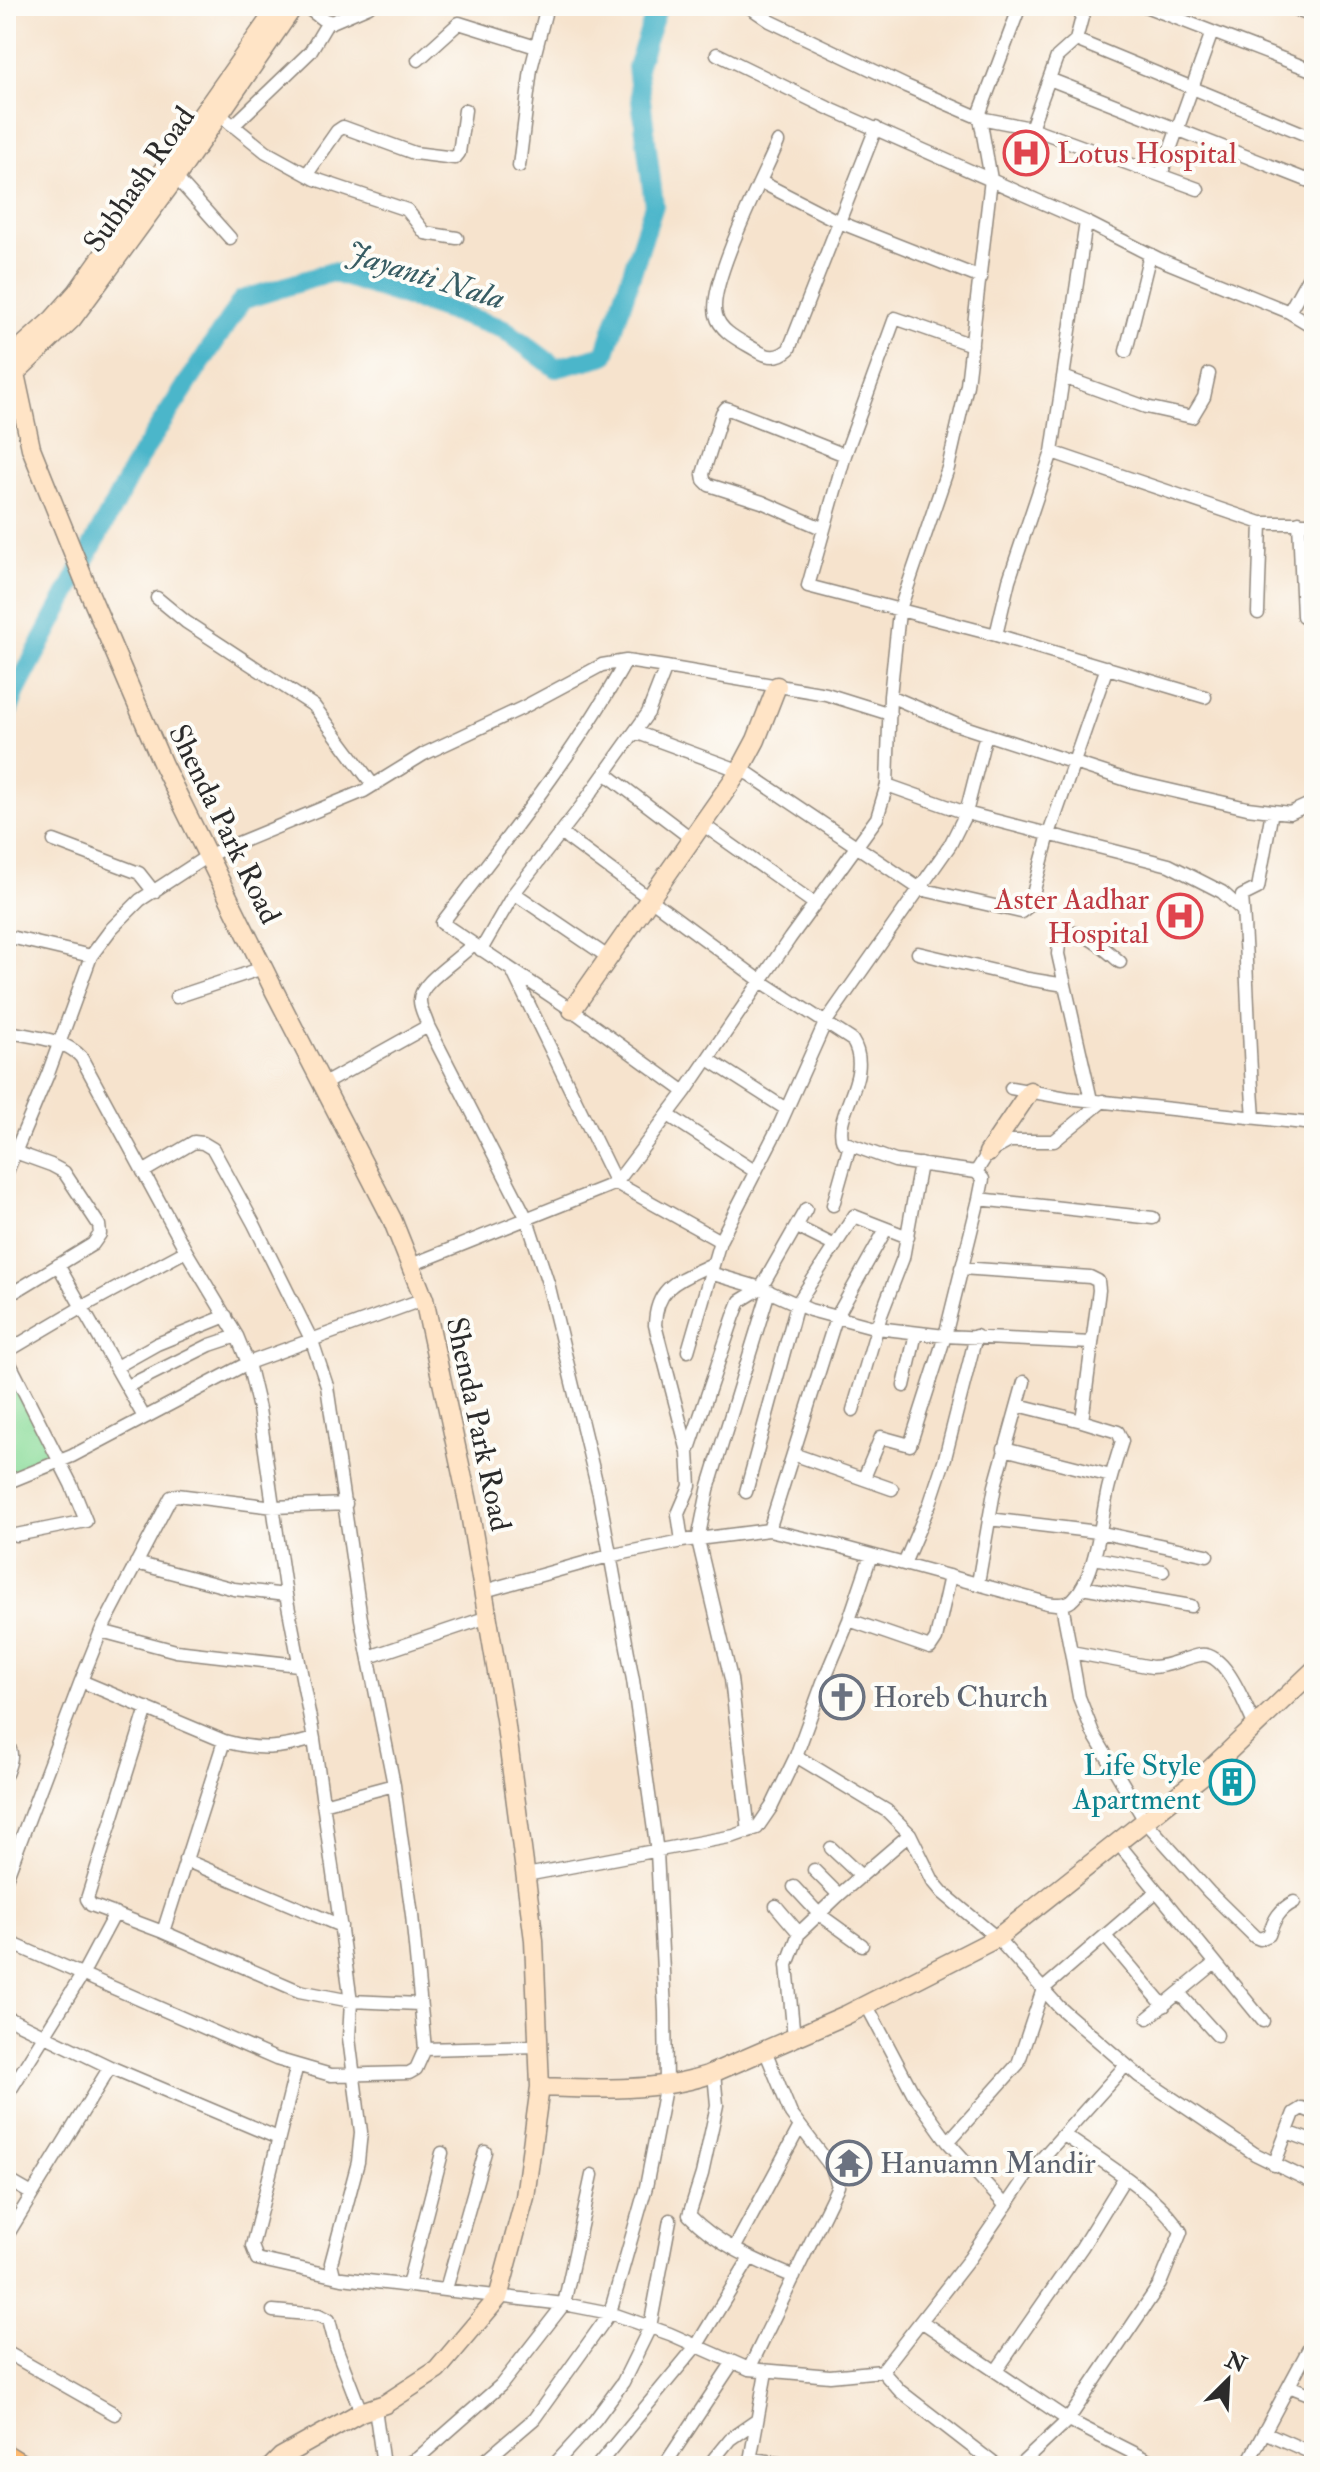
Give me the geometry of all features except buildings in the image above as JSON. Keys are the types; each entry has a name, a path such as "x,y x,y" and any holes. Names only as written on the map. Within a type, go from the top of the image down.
{"main road":[{"name":"Subhash Road","path":"220,115 278,6"},
{"name":"Subhash Road","path":"9,357 67,304 220,115 294,6"},
{"name":"Shenda Park Road","path":"9,357 31,448 163,765 392,1219 424,1299 484,1591 526,1875 534,1940 540,2087 525,2197 498,2298 437,2370 385,2404 281,2457 272,2466"},
{"path":"572,1010 740,770 756,740 777,686"},
{"path":"988,1153 1030,1091"},
{"path":"540,2087 609,2089 687,2081 714,2073 866,2004 997,1938 1208,1771 1314,1670"},
{"path":"6,2455 24,2466"}],"street":[{"path":"305,6 328,22 369,6"},
{"path":"519,166 536,47 547,6"},
{"path":"748,6 770,21 980,118 1031,128 1198,189"},
{"path":"411,1265 616,1183 685,1092 877,818 887,785 890,696 899,612 948,468 967,385 991,179 980,118 1020,6"},
{"path":"1031,128 1057,57 1076,40 1085,6"},
{"path":"1147,6 1314,71"},
{"path":"1288,6 1314,17"},
{"path":"328,22 310,52 220,115 266,152 307,174 342,190 407,210 425,233 457,238"},
{"path":"418,60 459,23 536,47"},
{"path":"1161,175 1212,32"},
{"path":"1076,40 1314,138"},
{"path":"717,54 1150,254 1289,312 1314,327"},
{"path":"1049,79 1309,181 1314,169"},
{"path":"307,174 343,127 414,153 455,158 459,153 465,110"},
{"path":"778,142 722,273 715,297 715,314 722,328 762,354 773,357 782,356 789,349 876,128"},
{"path":"171,173 230,238"},
{"path":"761,182 839,222 981,278"},
{"path":"996,635 1009,580 1052,452 1086,222"},
{"path":"1126,351 1150,254"},
{"path":"1289,312 1314,267"},
{"path":"972,345 895,318 845,455 808,586 996,635 1205,697"},
{"path":"1063,377 1146,407 1192,417 1204,397 1209,374"},
{"path":"824,529 762,502 709,485 703,474 726,408 845,455"},
{"path":"1052,452 1261,523 1314,523"},
{"path":"1299,522 1303,616"},
{"path":"1258,613 1261,523"},
{"path":"157,598 186,622 314,706 373,785"},
{"path":"626,661 559,769 442,923 572,1010 685,1092"},
{"path":"6,1174 91,956 133,906 209,855 324,809 373,785 424,754 522,708 602,665 626,661 826,694 890,714"},
{"path":"479,2466 534,2419 610,2313 646,2187 666,2083 657,1852 633,1680 599,1494 548,1283 527,1219 428,1026 420,1001 423,986 477,947 561,833 648,713 666,667"},
{"path":"635,732 740,770 775,789 920,889 1021,912 1030,905 1049,834 1107,667"},
{"path":"890,696 955,724 1130,781 1272,811 1290,813 1314,802"},
{"path":"688,1351 720,1241 756,1172 825,1023 950,845 966,813 986,734"},
{"path":"605,773 815,904"},
{"path":"887,785 966,813 1169,865 1222,892 1243,911"},
{"path":"1254,1117 1242,896 1258,888 1272,811"},
{"path":"561,833 761,981 852,1040 859,1050 858,1075 840,1138 843,1142 895,1161 976,1172 983,1179 945,1336 910,1445 881,1437 864,1478"},
{"path":"54,841 139,873 154,892"},
{"path":"514,893 608,957"},
{"path":"1097,1100 1065,985 1059,945 1062,938 1078,933 1093,939 1120,962"},
{"path":"6,936 91,956"},
{"path":"918,953 1065,985"},
{"path":"176,997 263,968"},
{"path":"512,969 616,1183 720,1241"},
{"path":"322,1085 428,1026"},
{"path":"6,1031 71,1048 81,1057 186,1251 237,1336 248,1363 259,1409 298,1665 314,1739 351,2001 349,2038 361,2132 358,2162 331,2263 334,2275"},
{"path":"708,1059 786,1109"},
{"path":"1011,1088 1314,1124"},
{"path":"976,1172 988,1153 1010,1141 1054,1141 1097,1100"},
{"path":"668,1115 756,1172"},
{"path":"6,1941 276,2059 331,2075 409,2073 416,2069 425,2049 412,1915 394,1785 361,1619 327,1386 312,1341 213,1149 194,1142 143,1172"},
{"path":"833,1205 850,1145"},
{"path":"6,1297 93,1244 100,1234 99,1225 64,1172 15,1152"},
{"path":"853,1410 877,1328 903,1258 920,1164"},
{"path":"979,1199 1153,1218"},
{"path":"749,1832 731,1679 698,1540 709,1486 765,1290 806,1209"},
{"path":"746,1492 797,1304 854,1216 908,1237"},
{"path":"797,1227 835,1246"},
{"path":"769,1530 836,1318 886,1229"},
{"path":"16,1535 86,1521 6,1354 82,1307 186,1251"},
{"path":"58,1265 144,1417"},
{"path":"961,1268 1094,1278 1098,1281 1082,1421"},
{"path":"682,1541 678,1514 690,1486 688,1452 655,1325 656,1307 661,1296 672,1285 711,1269 836,1318 877,1328 945,1336 1092,1343"},
{"path":"688,1452 737,1307 745,1297 765,1290"},
{"path":"6,1483 59,1461 248,1363 424,1299"},
{"path":"116,1367 157,1344 226,1316"},
{"path":"904,1386 916,1333"},
{"path":"128,1386 210,1345 237,1336"},
{"path":"904,1564 945,1458 976,1336"},
{"path":"978,1583 1004,1449 1024,1382"},
{"path":"484,1591 609,1556 682,1541 769,1530 1062,1605 1070,1602 1082,1587 1094,1558 1122,1435 1018,1405"},
{"path":"1004,1449 1111,1476"},
{"path":"793,1454 892,1489"},
{"path":"6,1879 11,1850 101,1631 171,1497 177,1495 274,1507 346,1504"},
{"path":"989,1519 1098,1532 1207,1555"},
{"path":"526,1875 749,1832 763,1822 796,1756 871,1555"},
{"path":"1094,1558 1163,1571"},
{"path":"136,1563 234,1589 286,1595"},
{"path":"849,1620 930,1648 936,1639 950,1576"},
{"path":"1082,1587 1191,1606"},
{"path":"1062,1605 1079,1697 1093,1733 1145,1821 1209,1892 1255,1937 1260,1939 1269,1935 1279,1913 1294,1902"},
{"path":"369,1657 488,1617"},
{"path":"101,1631 176,1651 298,1665"},
{"path":"1071,1652 1152,1667 1164,1667 1198,1655 1216,1657 1225,1666 1255,1726"},
{"path":"81,1681 245,1747 272,1749 314,1739"},
{"path":"147,1708 87,1899 91,1905 163,1932 299,1991 351,2001 419,2004"},
{"path":"163,1932 224,1741"},
{"path":"6,1743 11,1749 6,1774"},
{"path":"796,1756 887,1811 910,1834 933,1881 943,1893 997,1938 1059,2007 1126,2065 1255,2154 1314,2183"},
{"path":"323,1804 394,1785"},
{"path":"794,2038 787,1965 799,1933 910,1834"},
{"path":"1117,1842 1263,2021"},
{"path":"831,1848 861,1876"},
{"path":"185,1860 341,1926"},
{"path":"814,1870 839,1895"},
{"path":"794,1887 819,1914 862,1945"},
{"path":"948,2142 1018,2064 1043,1989 1157,1891"},
{"path":"776,1906 799,1933"},
{"path":"6,2097 82,1975 114,1915"},
{"path":"1105,1936 1164,2006"},
{"path":"1148,2018 1215,1963"},
{"path":"1179,1993 1217,2035"},
{"path":"866,2004 913,2093 948,2142 1006,2206"},
{"path":"7,2021 278,2138"},
{"path":"425,2049 539,2046"},
{"path":"749,2369 838,2186 832,2168 799,2128 765,2050"},
{"path":"297,2065 252,2246 257,2259 342,2278 564,2304 610,2313 697,2345 749,2369 830,2376 882,2371 1027,2175 1126,2065"},
{"path":"6,2237 110,2067"},
{"path":"714,2073 717,2105 702,2174 689,2215 700,2227 734,2249 794,2277"},
{"path":"1274,2165 1294,2113 1302,2108 1314,2113"},
{"path":"734,2249 799,2128"},
{"path":"1287,2132 1314,2142"},
{"path":"1019,2466 1068,2420 1160,2284 1181,2232 1174,2220 1125,2177 1064,2135"},
{"path":"446,2289 485,2152"},
{"path":"408,2285 442,2153"},
{"path":"402,2466 418,2458 501,2385 564,2304 592,2175"},
{"path":"996,2371 1082,2247 1125,2177"},
{"path":"6,2179 32,2194"},
{"path":"553,2466 595,2420 623,2382 650,2327 670,2220"},
{"path":"597,2466 697,2345 750,2258"},
{"path":"273,2311 319,2315 329,2320 336,2347 368,2410 386,2466"},
{"path":"921,2321 1068,2420 1155,2464"},
{"path":"1246,2466 1289,2386 1308,2361 1314,2339"},
{"path":"6,2352 115,2414"},
{"path":"664,2466 733,2362"},
{"path":"882,2371 900,2391 997,2466"},
{"path":"766,2372 749,2463 867,2466"},
{"path":"1289,2386 1314,2396"},
{"path":"708,2466 730,2439 756,2421"},
{"path":"1264,2432 1314,2454"}],"green space":[{"path":"6,1368 57,1457 6,1481"}],"waterway":[{"name":"Jayanti Nala","path":"6,717 16,691 137,461 242,300 332,272 504,329 556,368 605,355 654,205 637,67 658,6"}],"place":[{"name":"Lotus Hospital","path":"1026,153"},
{"name":"Aster Aadhar Hospital","path":"1180,916"},
{"name":"Horeb Church","path":"842,1697"},
{"name":"Life Style Apartment","path":"1232,1782"},
{"name":"Hanuamn Mandir","path":"849,2163"}]}
